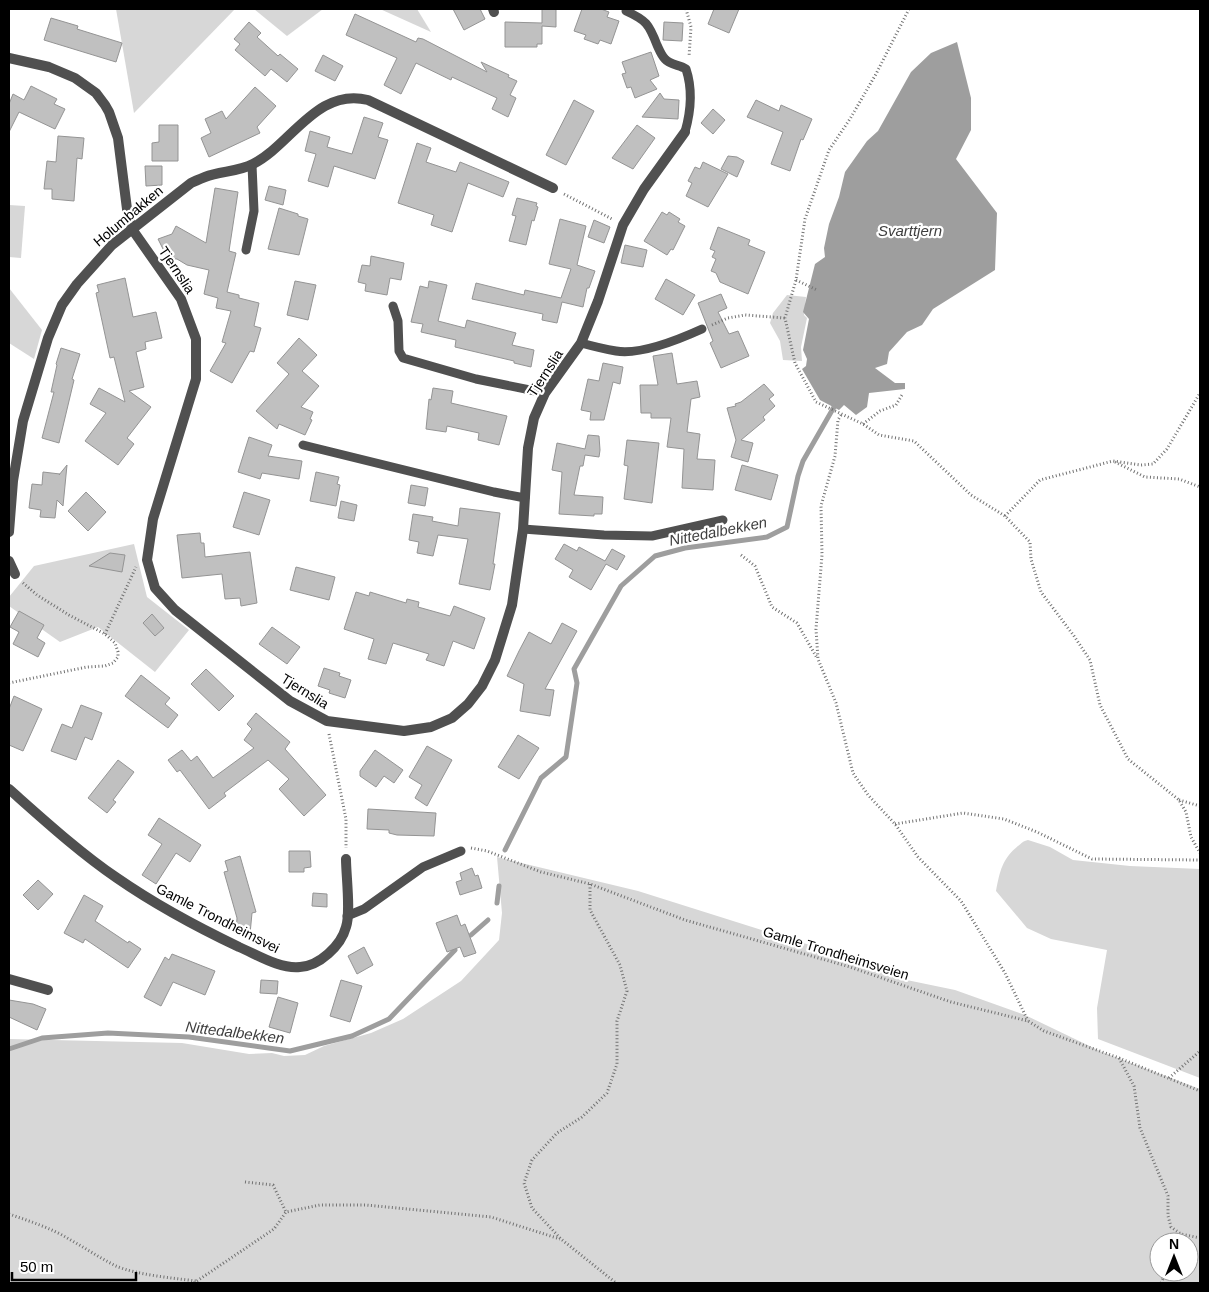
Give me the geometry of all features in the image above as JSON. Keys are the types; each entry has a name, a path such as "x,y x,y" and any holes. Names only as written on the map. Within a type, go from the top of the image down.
{"street":[{"name":"Tjernslia","path":"9,58 49,67 75,78 96,93 105,104 118,138 127,209 132,229 181,299 196,339 196,379 153,519 147,560 155,588 175,610 290,701 326,721 404,731 431,727 452,718 468,704 482,686 498,651 512,605 523,529 528,448 534,418 545,393 581,343 598,301 623,225 644,189 686,132"},
{"name":"Holumbakken","path":"9,532 13,481 23,421 41,356 62,305 77,284 112,245 191,183 205,177 252,165 268,154 311,115 336,101 357,97 368,100 553,188"},
{"path":"9,561 15,574"},
{"name":"Gamle Trondheimsvei","path":"9,789 81,851 116,878 189,922 279,964 299,968 314,964 338,943 346,927 348,916 346,859"},
{"path":"9,979 48,990"}],"lane":[{"path":"626,12 641,18 648,24 665,59 672,64 686,69 690,79 691,94 686,132"},
{"path":"246,250 254,211 252,165"},
{"path":"393,306 398,321 399,351 404,358 476,379 545,393"},
{"path":"581,343 617,351 635,351 681,339 702,329"},
{"path":"303,445 525,498"},
{"path":"523,529 604,535 652,536 723,520"},
{"path":"348,916 364,909 423,867 461,851"}],"path":[{"path":"686,9 691,27 690,54 686,69"},
{"path":"910,9 876,74 829,150 805,219 796,280 785,318 795,363 816,402 863,424 879,435 914,442 971,495 1005,516 1030,542 1031,559 1041,592 1090,660 1100,705 1128,759 1179,800 1186,812 1191,837 1200,853"},
{"path":"553,188 623,225"},
{"path":"796,280 817,290"},
{"path":"702,329 728,318 744,315 785,318"},
{"path":"1005,516 1040,480 1112,461 1153,464 1167,449 1200,393"},
{"path":"863,424 880,411 896,405 902,395"},
{"path":"818,660 816,629 822,555 822,506 834,456 838,420 841,415"},
{"path":"1112,461 1145,477 1179,479 1200,487"},
{"path":"741,555 755,566 772,607 797,623 818,660 836,703 853,773 868,795 895,824 918,857 961,901 1005,973 1028,1021"},
{"path":"105,634 136,567"},
{"path":"9,683 87,667 105,666 113,663 118,657 118,648 105,634 37,595 15,574"},
{"path":"326,721 346,819 346,859"},
{"path":"1179,800 1200,806"},
{"path":"895,824 962,813 1004,819 1037,832 1092,859 1200,860"},
{"name":"Gamle Trondheimsveien","path":"461,851 475,848 541,872 590,884 686,920 850,967 951,1002 1028,1021 1044,1031 1119,1058 1200,1091"},
{"path":"590,884 590,910 620,965 627,991 617,1020 618,1064 607,1093 582,1117 557,1133 532,1160 524,1183 532,1208 561,1239 616,1283"},
{"path":"1169,1078 1200,1052"},
{"path":"1119,1058 1134,1086 1140,1128 1168,1196 1168,1216 1171,1227 1178,1232"},
{"path":"245,1182 273,1185 286,1212"},
{"path":"9,1214 68,1238 89,1252 118,1267 161,1277 195,1282 274,1229 286,1212 320,1205 366,1205 491,1217 561,1239"}],"shaded area":[{"path":"116,9 235,9 134,113"},
{"path":"254,9 323,9 287,36"},
{"path":"380,9 417,9 431,32"},
{"path":"9,205 25,206 21,258 9,257"},
{"path":"9,288 42,330 34,359 9,343"},
{"path":"787,295 806,297 804,315 807,318 801,347 802,361 783,360 780,341 770,323 773,313"},
{"path":"134,544 147,597 189,630 155,672 98,627 60,642 9,606 9,597 34,566"},
{"path":"1028,840 1050,847 1073,860 1130,866 1200,869 1200,1078 1098,1039 1097,1008 1107,950 1051,939 1027,928 996,891 1000,871 1008,856 1018,846"},
{"path":"497,857 638,891 851,958 897,978 955,990 1025,1015 1102,1052 1200,1089 1200,1283 9,1283 9,1039 182,1043 249,1054 305,1055 324,1046 371,1033 403,1019 461,981 499,940 502,913"}],"water":[{"name":"Svarttjern","path":"957,42 971,98 971,130 956,159 997,213 995,270 933,309 922,325 907,332 889,352 887,364 875,368 895,383 905,383 905,389 869,393 867,407 856,415 844,405 839,410 820,400 802,369 806,366 807,359 803,350 809,319 803,312 815,264 825,257 824,248 829,224 839,197 845,172 867,141 878,131 911,72 931,53"}],"building":[{"path":"453,9 480,9 485,19 464,30"},
{"path":"542,9 556,9 556,27 542,26 542,44 537,44 537,47 505,47 505,22 542,23"},
{"path":"582,9 601,9 609,12 607,17 619,21 611,44 600,40 598,44 584,39 586,35 574,31"},
{"path":"714,9 739,9 729,33 708,24"},
{"path":"355,14 416,42 418,38 423,39 487,72 481,62 509,75 508,77 517,81 510,95 516,98 508,117 492,109 497,98 452,77 451,80 416,63 401,94 384,85 397,58 346,35"},
{"path":"51,18 78,26 77,29 122,43 116,62 44,40"},
{"path":"249,22 261,33 257,37 278,56 280,54 298,69 287,82 271,69 265,76 235,50 240,44 234,39"},
{"path":"664,22 683,23 682,41 663,40"},
{"path":"651,52 659,76 650,80 657,89 635,98 631,87 627,88 622,74 626,73 622,62"},
{"path":"323,55 343,66 335,81 315,71"},
{"path":"31,86 57,99 54,104 65,109 55,129 19,112 9,132 9,104 13,94 24,100"},
{"path":"255,87 276,106 257,127 260,133 209,157 201,138 211,133 205,119 222,111 226,119"},
{"path":"660,93 664,99 679,100 678,119 642,117"},
{"path":"574,100 594,111 566,165 546,155"},
{"path":"756,100 779,111 781,105 812,119 803,140 801,139 790,171 771,164 783,132 747,117"},
{"path":"713,109 725,120 713,134 701,123"},
{"path":"364,117 383,123 378,137 388,140 375,179 334,166 328,187 308,181 316,154 305,151 310,131 330,137 327,147 352,154"},
{"path":"159,125 178,125 178,161 152,161 152,143 159,142"},
{"path":"637,125 655,138 633,169 612,158"},
{"path":"58,136 84,138 82,159 77,158 74,201 52,199 52,189 44,189 47,161 56,162"},
{"path":"417,143 431,148 426,162 456,172 460,162 509,182 503,197 468,183 452,232 431,225 434,215 398,203"},
{"path":"728,156 737,157 744,161 737,177 721,169"},
{"path":"703,162 728,174 708,207 686,196 692,183 688,181 695,167 700,169"},
{"path":"145,166 162,166 162,185 146,186"},
{"path":"269,186 286,190 283,205 265,200"},
{"path":"215,188 238,192 229,251 236,253 227,292 239,295 239,298 259,303 254,326 261,328 254,352 250,351 232,383 210,371 226,343 222,342 231,311 216,308 218,298 204,294 209,270 187,265 177,259 168,259 158,239 172,234 176,226 206,243"},
{"path":"517,198 537,203 536,206 538,207 534,221 532,220 526,245 509,241 516,216 512,215"},
{"path":"279,208 308,219 299,255 268,249"},
{"path":"662,212 667,215 669,212 680,219 678,222 685,226 673,250 671,249 667,255 644,241"},
{"path":"560,219 586,226 577,265 595,271 589,288 587,288 583,307 562,302 557,323 542,320 543,314 472,299 476,283 524,295 525,290 561,298 571,269 549,264"},
{"path":"594,220 610,227 604,243 588,237"},
{"path":"718,227 750,240 748,245 765,252 748,294 720,282 716,273 711,271 716,259 712,257 715,251 710,249"},
{"path":"625,245 647,250 643,267 621,263"},
{"path":"371,256 404,263 401,280 390,278 387,295 365,291 366,284 358,282 362,265 370,266"},
{"path":"125,278 133,317 156,312 162,338 145,342 146,349 136,352 144,387 129,391 151,407 127,438 134,444 118,465 85,441 106,413 90,404 99,388 125,402 114,357 110,358 96,293 99,292 97,285"},
{"path":"666,279 695,295 683,315 655,299"},
{"path":"295,281 316,285 308,320 287,315"},
{"path":"429,281 447,285 438,321 465,328 467,320 516,333 512,345 534,350 531,367 455,347 456,340 421,332 423,324 411,322 420,286 428,288"},
{"path":"721,294 727,308 718,312 729,334 738,331 749,356 721,368 710,343 713,341 698,303"},
{"path":"299,338 317,355 302,371 319,386 301,407 313,412 310,419 312,420 305,435 279,424 277,429 256,411 289,374 277,363"},
{"path":"61,348 80,354 72,379 74,380 59,443 42,438 54,392 51,392"},
{"path":"672,353 677,384 697,381 700,397 691,399 687,432 700,434 697,459 715,460 713,490 682,488 684,449 667,447 671,418 651,418 651,413 641,413 640,385 658,385 653,356"},
{"path":"603,363 623,367 620,384 613,382 604,420 590,420 591,412 581,410 588,379 599,381"},
{"path":"764,384 774,395 769,399 775,406 763,417 765,420 741,440 753,443 748,462 731,457 736,440 727,408 736,406 735,404 741,402"},
{"path":"433,388 453,391 451,403 507,416 499,445 478,440 479,433 447,426 446,432 426,429 429,399 431,400"},
{"path":"588,435 599,436 599,457 585,455 583,466 580,466 574,495 603,497 602,514 594,514 594,516 559,514 562,472 552,470 557,443 585,449"},
{"path":"249,437 272,445 268,456 302,461 299,479 262,473 260,479 238,472"},
{"path":"627,440 659,443 652,503 624,499 628,466 624,465"},
{"path":"67,465 63,506 57,500 55,518 40,517 41,510 29,508 32,484 42,485 43,472 60,474"},
{"path":"742,465 778,475 771,500 735,490"},
{"path":"316,472 339,477 337,484 340,485 336,506 310,501"},
{"path":"411,485 428,488 425,506 408,503"},
{"path":"86,492 106,512 88,531 68,511"},
{"path":"244,492 270,500 259,535 233,527"},
{"path":"341,501 357,505 354,521 338,518"},
{"path":"460,508 500,513 493,564 495,564 490,590 459,584 468,539 438,535 433,556 417,553 419,542 409,540 413,514 433,517 432,521 458,526"},
{"path":"200,533 201,543 204,543 205,557 250,552 257,603 241,606 240,598 225,599 222,574 182,578 177,535"},
{"path":"564,544 577,551 579,547 605,561 612,549 625,556 617,570 606,564 591,590 569,577 573,570 555,559"},
{"path":"110,553 125,555 122,572 89,566"},
{"path":"296,567 335,577 329,600 290,590"},
{"path":"356,592 369,596 370,592 406,603 407,599 419,602 418,607 450,616 454,606 485,618 474,649 453,641 444,666 426,660 429,654 393,643 386,664 368,659 374,639 344,629"},
{"path":"19,611 44,625 37,638 45,643 38,657 13,644 19,632 10,627"},
{"path":"152,614 164,628 155,636 143,623"},
{"path":"562,623 577,631 545,689 554,690 550,716 520,711 524,684 507,676 529,632 551,644"},
{"path":"272,627 300,647 287,664 259,644"},
{"path":"324,668 340,673 339,676 351,680 345,698 329,693 330,690 318,686"},
{"path":"206,669 234,696 219,711 191,684"},
{"path":"141,675 170,698 165,704 178,715 168,728 125,696"},
{"path":"14,696 42,709 23,751 9,745 9,709"},
{"path":"81,705 102,713 92,740 85,737 76,760 51,751 62,724 72,728"},
{"path":"256,713 290,742 285,749 326,795 304,816 279,789 289,779 268,760 224,793 226,796 209,809 180,770 177,772 168,760 182,750 191,761 197,756 213,778 254,748 244,740 252,729 247,724"},
{"path":"518,735 539,748 519,779 498,767"},
{"path":"427,746 452,760 427,806 415,798 422,785 409,777"},
{"path":"375,750 403,770 394,783 384,776 376,787 360,776 360,771"},
{"path":"118,760 134,772 113,800 116,802 107,813 88,798"},
{"path":"368,809 436,813 434,836 397,835 389,833 389,830 367,829"},
{"path":"159,818 201,845 190,862 176,853 156,884 142,875 162,844 148,835"},
{"path":"289,851 310,851 311,867 304,868 304,872 289,872"},
{"path":"240,856 256,912 252,913 250,934 236,932 237,918 224,872 228,871 225,861"},
{"path":"472,868 475,876 478,875 482,888 460,895 456,882 462,880 460,873"},
{"path":"38,880 53,894 38,910 23,895"},
{"path":"313,893 327,894 327,907 312,906"},
{"path":"84,895 103,906 95,921 128,943 129,941 141,949 128,968 85,939 83,943 64,933"},
{"path":"457,915 461,926 465,924 476,953 464,957 460,947 447,952 436,923"},
{"path":"364,947 373,965 357,974 348,956"},
{"path":"172,954 215,971 205,995 173,982 161,1006 144,997 165,957 169,960"},
{"path":"261,980 278,981 277,994 260,993"},
{"path":"341,980 362,986 350,1022 330,1016"},
{"path":"278,997 298,1003 290,1033 269,1027"},
{"path":"9,1000 33,1004 46,1009 37,1030 9,1017"}],"waterway":[{"name":"Nittedalbekken","path":"505,850 541,778 566,757 577,683 574,669 621,586 655,556 685,548 767,537 787,527 803,461 834,407"},
{"name":"Nittedalbekken","path":"497,903 499,886"},
{"path":"471,935 488,920"},
{"name":"Nittedalbekken","path":"9,1049 42,1038 108,1033 189,1037 290,1051 352,1036 389,1019 455,950"}]}
